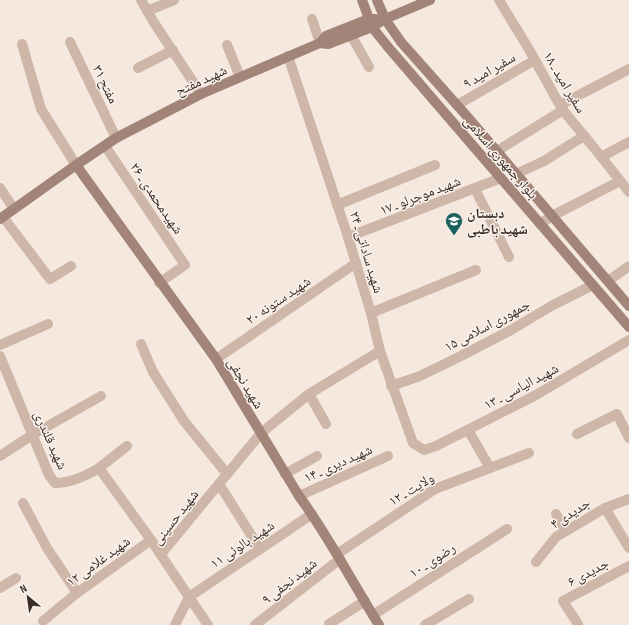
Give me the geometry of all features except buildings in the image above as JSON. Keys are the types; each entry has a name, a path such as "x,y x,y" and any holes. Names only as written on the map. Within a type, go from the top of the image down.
{"street":[{"path":"141,0 201,94"},
{"path":"147,11 174,0"},
{"name":"بلوار جمهوری اسلامی","path":"362,0 371,23 414,78 629,327"},
{"name":"بلوار جمهوری اسلامی","path":"377,0 385,19 401,42 457,105 629,306"},
{"name":"شهید مفتح","path":"2,218 116,138 201,94 320,43 328,44 351,35 371,23 385,19 430,0"},
{"name":"سفیر امید ـ ۱۸","path":"499,0 561,107 626,187"},
{"path":"312,19 320,43"},
{"path":"320,43 326,36 371,23"},
{"path":"351,35 369,67"},
{"name":"مفتح ۳۱","path":"70,42 116,138"},
{"path":"22,44 41,109 76,165"},
{"path":"227,45 240,77"},
{"path":"138,68 173,50"},
{"name":"شهید ساداتی ـ ۲۴","path":"288,56 356,263 391,386 413,443 424,450"},
{"name":"سفیر امید ۹","path":"457,105 535,60"},
{"path":"497,152 530,131 561,107 629,69"},
{"path":"516,174 550,157 584,136"},
{"path":"601,157 629,142"},
{"name":"شهیدمحمدی ـ ۲۶","path":"106,146 185,265 160,282"},
{"name":"شهید نجفی","path":"76,165 216,359 285,474 339,557 379,625"},
{"path":"337,205 435,165"},
{"name":"شهید موجرلو ـ ۱۷","path":"348,238 501,178"},
{"path":"540,224 586,198 626,187"},
{"path":"0,188 14,209"},
{"path":"475,189 509,257"},
{"path":"2,218 50,279 71,266"},
{"name":"شهید ستونه ۲۰","path":"216,359 356,263"},
{"path":"608,281 629,266"},
{"path":"370,313 476,270"},
{"name":"جمهوری اسلامی ۱۵","path":"391,386 420,376 459,357 511,330 553,305 593,285"},
{"path":"0,345 48,324"},
{"name":"شهید الیاسی ـ ۱۳","path":"424,450 436,446 536,395 629,340"},
{"path":"141,344 153,372 184,421 227,474"},
{"name":"شهید حسینی","path":"208,625 161,554 261,433 309,394 380,351"},
{"name":"شهید قلندری","path":"0,356 49,475 55,482 64,483 89,474 99,468"},
{"path":"0,383 9,378"},
{"path":"309,394 326,424"},
{"path":"0,456 32,435 101,396"},
{"path":"577,434 617,414 629,438"},
{"path":"468,430 490,468"},
{"path":"127,446 99,468 161,554"},
{"name":"ولایت ـ ۱۲","path":"339,557 435,488 529,453"},
{"path":"285,474 317,456"},
{"name":"شهید دیری ـ ۱۴","path":"299,496 388,456"},
{"path":"219,484 260,549"},
{"name":"جدیدی ۴","path":"536,562 556,537 605,508 629,499"},
{"path":"23,503 47,548 77,593"},
{"path":"605,508 629,548"},
{"name":"شهید بالوئی ۱۱","path":"189,598 312,514"},
{"path":"556,514 566,531"},
{"name":"رضوی ـ ۱۰","path":"373,615 507,529"},
{"name":"شهید غلامی ۱۲","path":"43,620 77,593 151,540"},
{"name":"شهید نجفی ۹","path":"255,625 339,557"},
{"name":"جدیدی ۶","path":"578,624 563,600 629,566"},
{"path":"0,588 16,578"},
{"path":"175,625 189,598"},
{"path":"425,625 469,599"},
{"path":"329,624 365,601"}],"place":[{"name":"دبستان شهید باطبی","path":"454,236"}]}
